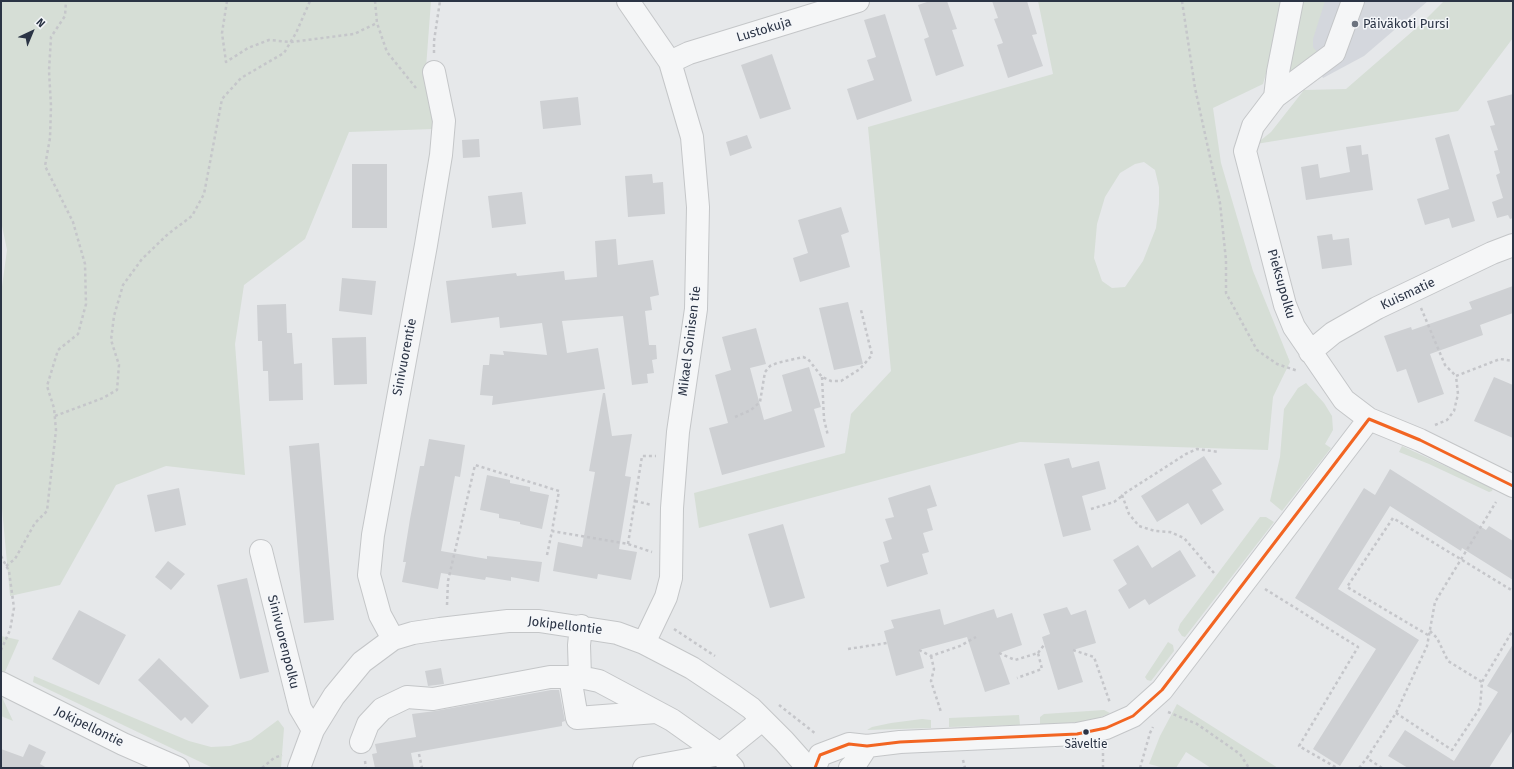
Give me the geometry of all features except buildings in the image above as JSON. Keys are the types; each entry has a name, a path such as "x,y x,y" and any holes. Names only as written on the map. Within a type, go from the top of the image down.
{"street":[{"name":"Mikael Soinisen tie","path":"628,1 670,62 692,137 696,165 698,207 696,309 678,432 672,508 671,578 666,597 644,642"},
{"name":"Lustokuja","path":"670,62 689,53 858,1"},
{"path":"1275,98 1278,72 1292,1"},
{"path":"1275,98 1334,53 1353,1"},
{"name":"Sinivuorentie","path":"392,639 380,615 369,575 372,535 426,245 441,155 444,120 434,72"},
{"name":"Pieksupolku","path":"1275,98 1252,126 1245,151 1285,305 1294,327 1344,400 1370,419"},
{"name":"Kuismatie","path":"1310,352 1333,333 1377,308 1492,253 1513,245"},
{"path":"815,768 820,755 849,744 867,746 900,742 1077,734 1106,728 1133,716 1162,690 1370,419 1410,436 1513,486"},
{"name":"Sinivuorenpolku","path":"261,551 300,708 313,730"},
{"name":"Jokipellontie","path":"298,768 313,730 334,696 362,662 392,639 426,631 508,621 539,620 617,633 644,642 715,682 734,696 762,720 808,768"},
{"path":"581,626 575,677 577,718 656,712"},
{"path":"362,742 368,724 382,709 407,697 433,699 550,677 575,677 599,681 672,720 726,761"},
{"name":"Jokipellontie","path":"1,683 123,744 178,768"},
{"path":"644,768 726,761 762,720"},
{"path":"850,768 858,760 867,746"}],"path":[{"path":"6,566 15,559 35,523 47,511 56,430 47,386 58,350 78,334 86,304 85,264 74,222 45,166 50,138 51,106 49,71 51,37 65,16 66,1"},
{"path":"227,1 222,33 226,62 248,48 269,40 291,42 354,34 377,23"},
{"path":"54,416 103,398 117,390 119,365 111,340 114,316 123,284 142,259 168,234 192,216 204,194 222,99 241,78 284,53 291,42 310,1"},
{"path":"375,1 377,23 387,52 415,87 441,106"},
{"path":"434,72 434,41 440,1"},
{"path":"1182,1 1196,88 1220,203 1226,260 1226,293 1257,350 1277,364 1299,371"},
{"path":"1410,436 1421,427 1439,424 1450,415 1454,411 1458,394 1456,376 1445,365 1418,300"},
{"path":"735,417 751,410 760,402 765,372 770,366 803,357 808,359 822,377 831,381 841,381 860,369 872,355 861,310"},
{"path":"1456,376 1500,359 1513,361"},
{"path":"822,377 825,407 824,419 828,436"},
{"path":"1092,509 1114,502 1122,495 1186,454 1198,449 1219,452"},
{"path":"628,544 642,456 658,456"},
{"path":"447,605 448,581 474,465 559,492 547,555"},
{"path":"1122,495 1129,514 1139,526 1155,531 1170,532 1184,538 1214,572"},
{"path":"635,501 654,506"},
{"path":"1359,768 1396,713 1427,646 1435,602 1496,502"},
{"path":"1428,635 1347,587 1394,518 1513,591"},
{"path":"552,531 628,544 654,553"},
{"path":"1,556 10,578 14,608 10,630 1,650"},
{"path":"1258,585 1358,647 1298,746 1337,768"},
{"path":"1429,630 1437,638 1448,661 1482,682"},
{"path":"1396,713 1452,750 1480,708 1482,682 1513,630"},
{"path":"919,650 931,656 960,646 976,637"},
{"path":"848,649 887,643"},
{"path":"999,653 1015,660 1038,653 1044,645"},
{"path":"1073,650 1094,657 1110,703"},
{"path":"1017,678 1042,669 1038,653"},
{"path":"931,656 934,669 931,681 941,712"},
{"path":"1164,710 1174,716 1197,724 1240,754 1250,768"},
{"path":"1140,768 1150,733 1157,721"},
{"path":"419,754 422,768"},
{"path":"962,755 965,768"},
{"path":"1367,758 1382,768"}],"shaded area":[{"path":"1,1 431,1 426,68 432,100 433,129 349,132 305,239 244,285 235,344 245,475 166,466 116,485 60,585 10,596 1,497 1,294 7,250 1,221"},
{"path":"1038,1 1287,1 1263,84 1213,108 1221,163 1253,271 1290,362 1273,397 1268,450 1020,442 699,528 694,493 845,453 851,414 891,371 868,127 1053,74","holes":["1144,162 1155,170 1159,187 1159,204 1156,228 1143,261 1125,287 1112,288 1102,281 1094,258 1097,224 1105,197 1120,173 1135,164"]},
{"path":"1303,1 1325,1 1313,39 1313,47 1319,54 1286,86 1286,62"},
{"name":"Päiväkoti Pursi","path":"1314,1 1428,1 1364,56 1323,78 1304,47"},
{"path":"1444,1 1513,1 1513,38 1458,111 1256,144 1271,132 1304,90 1346,89 1422,23"},
{"path":"1306,383 1324,403 1332,416 1333,430 1325,444 1331,448 1282,511 1270,501 1280,457 1284,409 1298,388"},
{"path":"1402,446 1493,488 1492,491 1489,492 1429,464 1399,452"},
{"path":"1260,517 1266,517 1274,522 1185,637 1182,636 1178,630 1180,624"},
{"path":"1,636 19,640 1,681"},
{"path":"1168,642 1173,645 1174,651 1151,681 1147,680 1145,677"},
{"path":"34,676 189,741 211,747 230,746 251,740 278,720 284,728 281,768 213,768 33,682"},
{"path":"1,695 13,721 1,716"},
{"path":"1177,704 1278,768 1211,768 1186,752 1176,768 1164,768 1149,764 1160,736"},
{"path":"1104,710 1110,713 1092,721 1040,725 1040,717 1044,714"},
{"path":"1019,715 1020,725 949,727 949,718"},
{"path":"922,719 931,720 931,728 867,730 872,727 891,723"}],"transit line":[{"path":"1369,419 1420,440 1513,486"},
{"path":"815,768 820,755 849,744 867,746 900,742 1077,734 1106,728 1133,716 1162,690 1369,419"}],"place":[{"name":"Päiväkoti Pursi","path":"1355,24"},
{"name":"Säveltie","path":"1086,732"}]}
